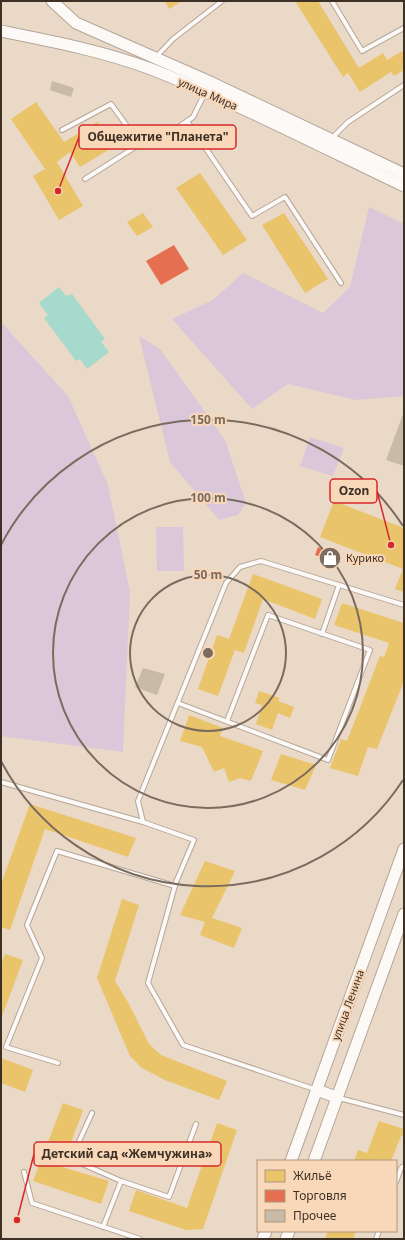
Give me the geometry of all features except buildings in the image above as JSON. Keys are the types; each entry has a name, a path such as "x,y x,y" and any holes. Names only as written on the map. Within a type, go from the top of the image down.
{"main road":[{"name":"улица Мира","path":"52,1 76,24 156,57 210,82 329,144 404,186"},
{"name":"улица Мира","path":"1,32 119,58 150,69 404,174"},
{"name":"улица Ленина","path":"291,1160 404,848"},
{"name":"улица Ленина","path":"314,1160 336,1097 404,914"},
{"path":"317,1090 336,1097"}],"lane":[{"path":"156,57 173,39 222,1"},
{"path":"332,1 362,51 404,28"},
{"path":"85,179 140,144 151,146 193,117 210,82"},
{"path":"329,144 348,122 404,85"},
{"path":"62,130 111,104 140,144"},
{"path":"187,121 252,216 285,197 341,283"},
{"path":"143,822 138,801 226,583 240,567 261,561 404,605"},
{"path":"322,634 339,585"},
{"path":"178,703 328,760 370,650 268,616 227,721"},
{"path":"1,782 143,822 194,840 175,886 148,983 183,1045 317,1090"},
{"path":"58,1063 6,1047 42,958 27,926 57,851 175,886"},
{"path":"336,1097 404,1115"},
{"path":"92,1113 71,1160 169,1197 196,1124"},
{"path":"397,1179 401,1168 404,1166"},
{"path":"24,1172 32,1203 140,1239"},
{"path":"103,1227 121,1180"}],"shaded area":[{"path":"369,207 404,224 404,396 356,400 288,384 252,409 172,319 213,300 243,273 323,313 350,287"},
{"path":"1,322 68,396 108,485 130,592 123,752 1,736"},
{"path":"139,336 160,349 225,440 246,503 238,515 219,520 170,462"},
{"path":"310,437 344,448 333,476 300,466"},
{"path":"156,527 183,527 184,571 157,571"}],"water":[{"path":"59,287 66,296 72,294 105,339 101,342 109,352 87,369 80,359 76,361 44,318 48,315 39,303"}],"place":[{"name":"Общежитие \"Планета\"","path":"58,191"},
{"name":"Ozon","path":"391,545"},
{"name":"Курико","path":"330,558"},
{"name":"Детский сад «Жемчужина»","path":"17,1220"}]}
